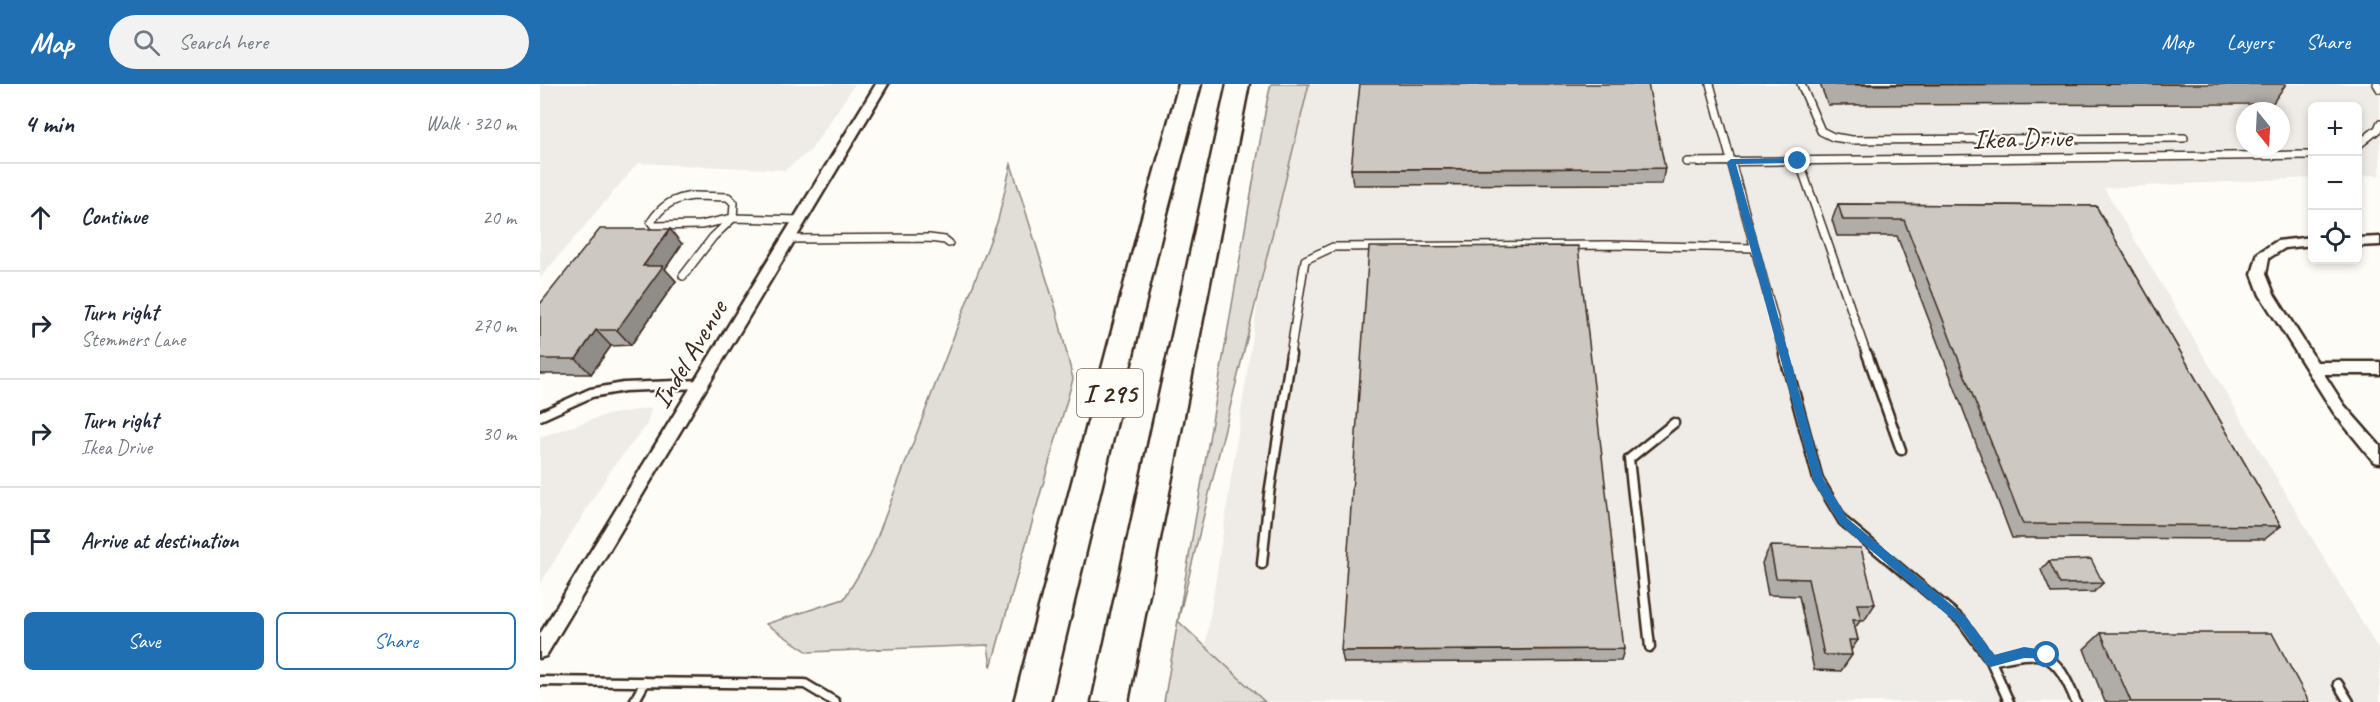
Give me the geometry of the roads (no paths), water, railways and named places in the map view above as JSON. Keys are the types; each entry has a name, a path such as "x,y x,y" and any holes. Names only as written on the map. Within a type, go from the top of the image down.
{"highway":[{"name":"I 295","path":"1032,702 1154,217 1190,84"},
{"name":"I 295","path":"1110,702 1238,84"}],"street":[{"name":"Indel Avenue","path":"540,650 882,84"},
{"path":"2308,241 2282,244 2263,256 2259,274 2267,295 2339,409 2380,457"},
{"path":"2362,242 2380,241"},
{"path":"2313,368 2380,368"}],"lane":[{"path":"1710,84 1818,479 1843,521 1962,621 1991,661 2009,702"},
{"path":"1801,84 1821,131 1833,137 1852,140 2184,138"},
{"path":"2377,84 2380,89"},
{"path":"2362,142 2378,129 2380,124"},
{"name":"Ikea Drive","path":"2290,155 2308,155"},
{"name":"Ikea Drive","path":"1687,162 2261,156"},
{"path":"1798,161 1901,450"},
{"path":"683,276 713,237 733,218 734,203 728,197 682,197 664,204 651,222 654,226 701,225 733,218 801,220"},
{"path":"789,239 929,238 945,240 949,243"},
{"path":"1262,564 1271,482 1305,260 1333,247 1608,245 1755,248"},
{"path":"540,416 591,393 624,387 700,384"},
{"path":"1650,647 1629,459 1674,423"},
{"path":"1991,661 2024,653 2047,655 2061,668 2076,702"},
{"path":"540,681 805,684 836,702"},
{"path":"634,702 645,682"},
{"path":"2338,684 2349,702"}]}
